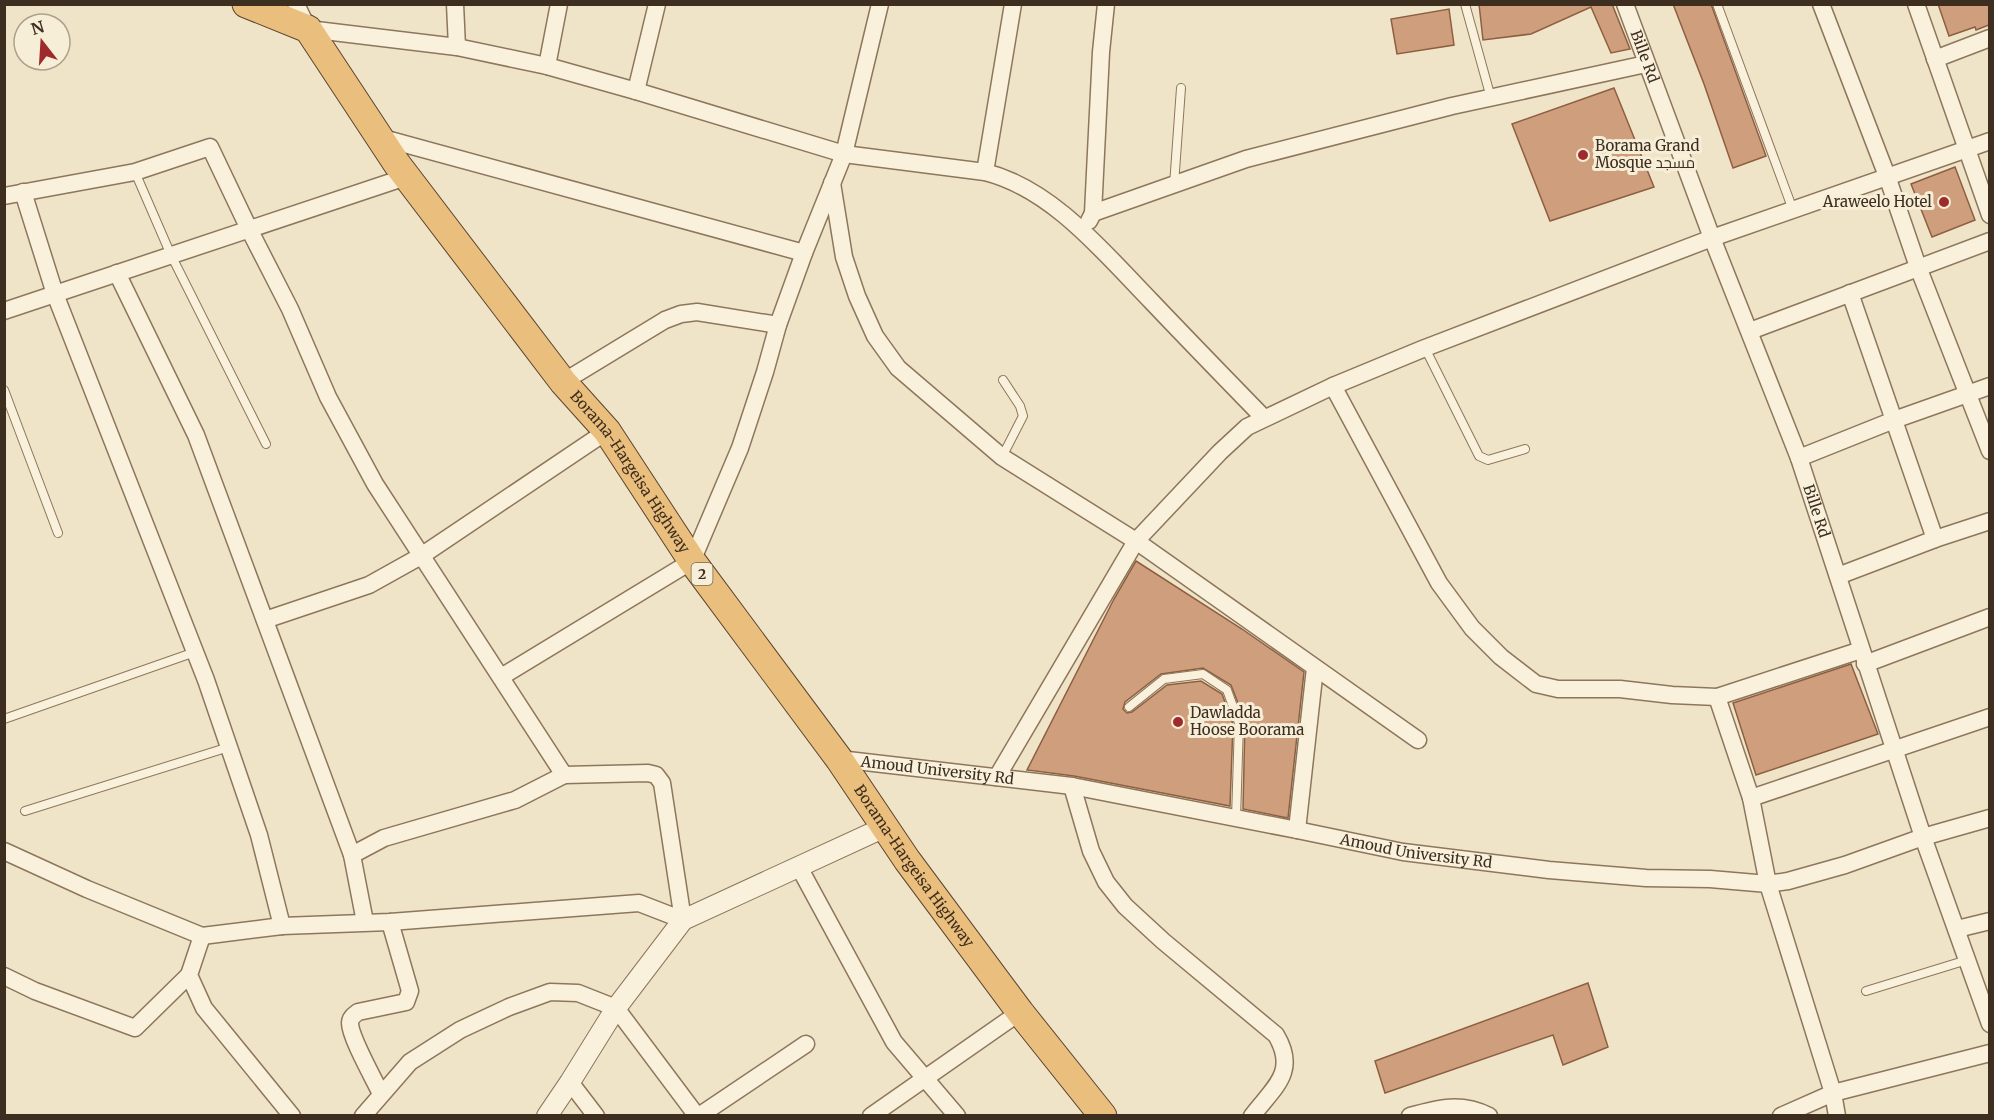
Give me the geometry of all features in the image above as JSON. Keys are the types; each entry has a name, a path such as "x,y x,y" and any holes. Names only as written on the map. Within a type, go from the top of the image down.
{"highway":[{"path":"246,4 308,29"},
{"name":"Borama-Hargeisa Highway","path":"308,29 406,177 563,382 607,432 692,561 838,759 908,861 1020,1012 1103,1116"}],"street":[{"path":"296,4 308,29 458,47 547,66 844,154 999,175 1031,190 1083,231 1263,417"},
{"path":"455,4 458,47"},
{"path":"547,66 559,4"},
{"path":"636,91 657,4"},
{"path":"501,677 692,561 740,448 778,325 844,154 880,4"},
{"path":"985,172 1013,4"},
{"path":"1083,231 1093,213 1101,52 1106,4"},
{"name":"Bille Rd","path":"1625,4 1712,238 1799,458 1923,837 1989,1024"},
{"path":"1821,4 1989,451"},
{"path":"1916,4 1989,215"},
{"path":"1935,59 1989,38"},
{"path":"1093,213 1246,159 1452,106 1646,63"},
{"path":"379,137 804,254"},
{"path":"997,777 1136,541 1220,452 1247,427 1263,417 1425,348 1712,238 1989,141"},
{"path":"4,196 135,172 210,147 290,309 328,397 375,483 564,775"},
{"path":"4,311 406,177"},
{"path":"832,183 844,258 857,296 875,336 898,368 1002,457 1136,541 1418,740"},
{"path":"23,192 55,294 195,652 229,747 259,835 282,926"},
{"path":"1749,331 1989,240"},
{"path":"117,273 196,435 352,855 365,922"},
{"path":"1850,293 1935,539"},
{"path":"563,382 665,320 681,314 697,312 778,325"},
{"path":"1333,386 1438,583 1472,628 1518,672 1536,684 1558,689 1620,689 1717,697 1863,657 1989,617"},
{"path":"1799,458 1894,420 1989,386"},
{"path":"265,620 369,585 421,556 607,432"},
{"path":"1838,576 1989,521"},
{"path":"1297,830 1315,668"},
{"path":"1717,697 1751,798 1768,884 1833,1093 1837,1116"},
{"path":"1751,798 1989,717"},
{"name":"Amoud University Rd","path":"838,759 1072,786 1402,852 1549,870 1646,878 1710,879 1768,884 1788,881 1989,818"},
{"path":"352,855 384,838 515,800 564,775 648,773 656,775 662,783 683,920"},
{"path":"1072,786 1091,851 1106,882 1125,906 1163,941 1276,1035 1284,1047 1287,1064 1281,1077 1252,1116"},
{"path":"547,1116 616,1008 683,920 885,827"},
{"path":"4,851 87,889 202,936 282,926 390,922 639,903 683,920"},
{"path":"799,867 894,1042 957,1116"},
{"path":"1957,929 1989,921"},
{"path":"381,1094 352,1034 350,1023 358,1012 406,1002 409,998 410,991 390,922"},
{"path":"4,976 35,991 135,1028 189,975 202,936"},
{"path":"189,975 204,1008 292,1116"},
{"path":"363,1116 410,1062 460,1030 519,1003 550,992 578,993 616,1008 698,1116 806,1044"},
{"path":"871,1116 1020,1012"},
{"path":"1780,1116 1833,1093 1989,1053"},
{"path":"570,1083 596,1116"},
{"path":"1410,1116 1444,1107 1475,1109 1489,1116"}],"lane":[{"path":"1465,4 1491,98"},
{"path":"1717,4 1793,210"},
{"path":"1174,185 1181,88"},
{"path":"135,172 171,255 266,444"},
{"path":"1425,348 1479,456 1488,460 1525,449"},
{"path":"1002,457 1023,416 1020,406 1003,381"},
{"path":"4,390 58,533"},
{"path":"4,719 195,652"},
{"path":"1129,707 1164,680 1203,674 1227,690 1239,723 1236,818"},
{"path":"25,811 229,747"},
{"path":"1866,991 1967,960"}],"building":[{"path":"1479,4 1612,4 1630,49 1611,53 1591,7 1531,34 1483,40"},
{"path":"1673,4 1711,4 1766,156 1733,168"},
{"path":"1938,4 1989,4 1989,25 1949,36"},
{"path":"1449,9 1454,45 1397,54 1391,19"},
{"name":"Borama Grand Mosque مسجد","path":"1614,88 1654,187 1550,221 1512,124"},
{"name":"Araweelo Hotel","path":"1955,167 1975,220 1932,237 1911,184"},
{"name":"Dawladda Hoose Boorama","path":"1136,561 1304,672 1288,818 1243,809 1245,721 1231,685 1203,668 1161,674 1125,702 1123,709 1127,713 1132,712 1167,685 1201,681 1222,694 1233,724 1230,806 1074,776 1027,770 1114,599"},
{"path":"1851,664 1878,734 1756,775 1733,703"},
{"path":"1588,983 1608,1047 1563,1065 1553,1035 1385,1093 1375,1061"}],"place":[{"name":"Borama Grand Mosque مسجد","path":"1583,155"},
{"name":"Araweelo Hotel","path":"1944,202"},
{"name":"Dawladda Hoose Boorama","path":"1178,722"}]}
